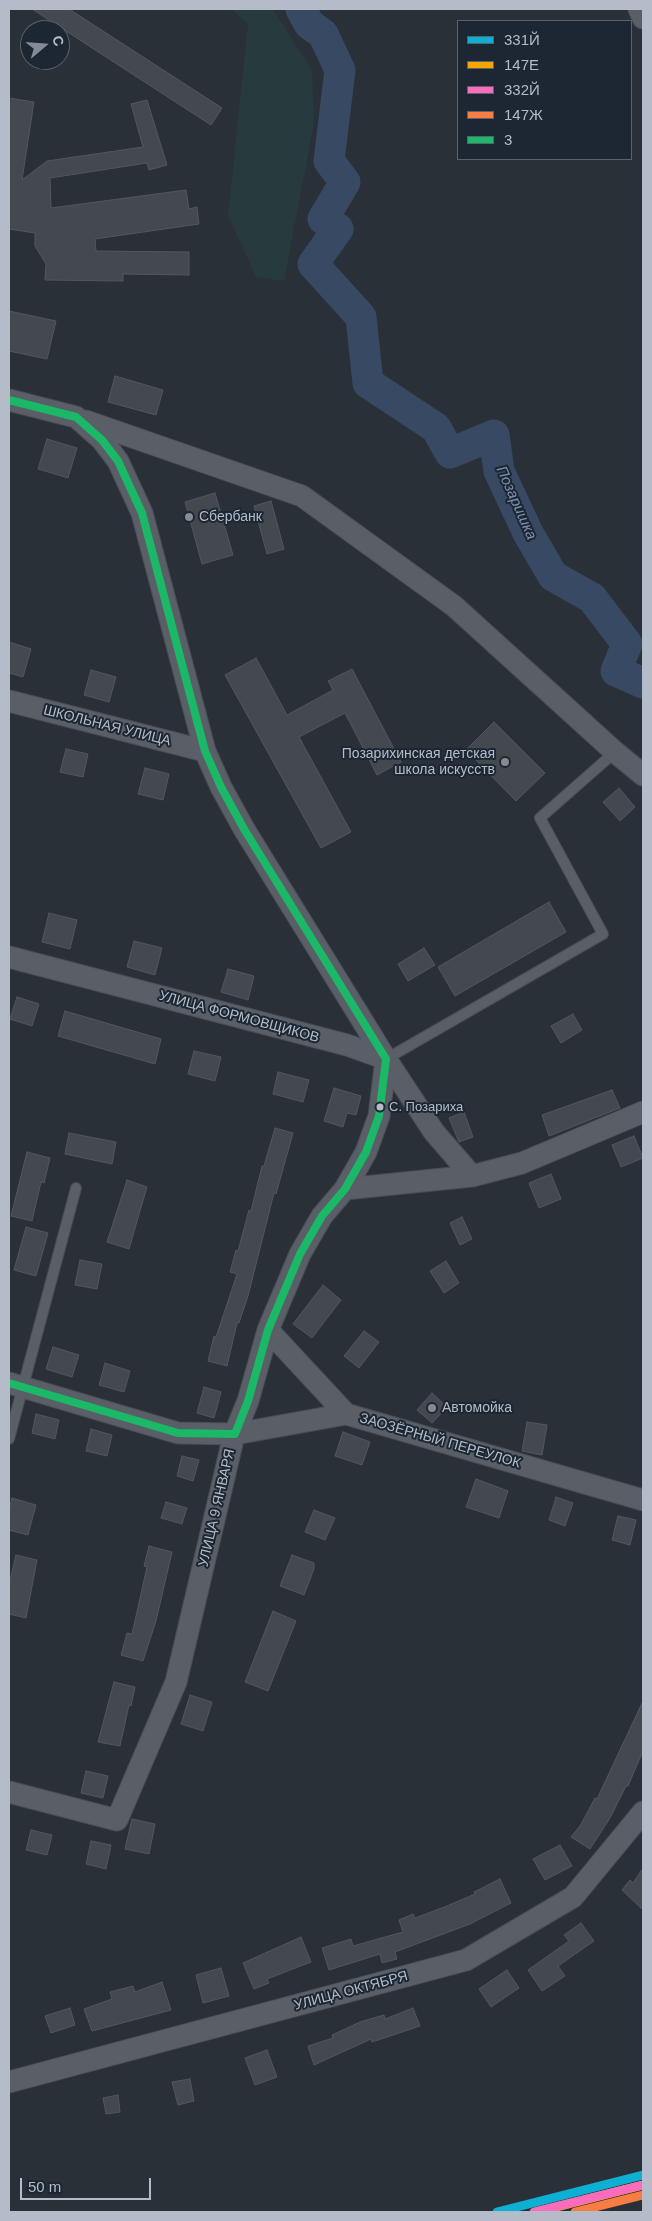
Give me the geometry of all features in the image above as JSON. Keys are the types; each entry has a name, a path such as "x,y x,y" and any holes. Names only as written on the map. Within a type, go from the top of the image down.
{"street":[{"path":"639,9 643,18"},
{"path":"9,400 76,417 302,496 454,606 615,752 643,774"},
{"path":"76,417 102,440 118,461 142,513 205,751 221,788 244,829 386,1058 434,1132 472,1176"},
{"name":"ШКОЛЬНАЯ УЛИЦА","path":"9,702 205,751"},
{"name":"УЛИЦА ФОРМОВЩИКОВ","path":"9,957 346,1045 386,1058"},
{"name":"УЛИЦА 9 ЯНВАРЯ","path":"9,1792 51,1803 120,1812 176,1682 235,1434 248,1401 268,1330 300,1254 322,1216 345,1188 366,1152 379,1116 386,1058"},
{"path":"345,1188 472,1176 522,1163 643,1112"},
{"path":"268,1330 346,1414"},
{"name":"ЗАОЗЁРНЫЙ ПЕРЕУЛОК","path":"16,1385 178,1434 235,1434 346,1414 643,1500"},
{"name":"УЛИЦА ОКТЯБРЯ","path":"9,2082 466,1960 574,1897 643,1812"}],"lane":[{"path":"386,1058 603,934 540,818 615,752"},
{"path":"9,1440 16,1385 76,1188"}],"green space":[{"path":"231,9 268,9 274,11 312,70 314,124 284,281 256,277 228,215 248,24"}],"building":[{"path":"32,9 69,9 222,108 211,125 70,34 70,20 49,20"},
{"path":"9,98 34,102 22,180 47,161 143,147 131,104 147,100 167,165 149,170 147,163 50,178 51,208 186,190 189,209 197,207 199,224 95,239 96,251 189,252 189,275 123,274 123,281 45,280 46,264 35,246 35,233 9,229"},
{"path":"9,311 56,321 47,359 9,351"},
{"path":"115,376 163,390 156,415 108,402"},
{"path":"47,439 77,448 68,478 38,469"},
{"path":"215,493 233,555 202,564 185,502"},
{"path":"271,501 284,549 267,554 254,506"},
{"path":"9,642 31,649 23,677 9,673"},
{"path":"256,658 287,715 333,690 328,681 352,669 401,762 377,775 345,713 299,737 351,832 321,848 225,675"},
{"path":"91,670 116,677 109,702 84,695"},
{"name":"Позарихинская детская школа искусств","path":"494,722 545,773 516,801 466,750"},
{"path":"66,749 88,754 83,777 60,772"},
{"path":"145,768 169,774 163,800 138,794"},
{"path":"619,788 635,807 620,821 603,802"},
{"path":"549,902 566,932 455,996 438,967"},
{"path":"49,913 77,920 70,949 42,942"},
{"path":"134,941 162,948 155,975 127,967"},
{"path":"424,948 435,965 408,981 398,964"},
{"path":"228,969 254,976 248,1000 221,992"},
{"path":"17,997 39,1004 32,1026 10,1019"},
{"path":"65,1011 161,1039 155,1064 58,1036"},
{"path":"573,1014 582,1030 561,1043 551,1026"},
{"path":"194,1051 221,1057 215,1081 188,1074"},
{"path":"278,1072 309,1080 303,1102 273,1094"},
{"path":"334,1088 361,1096 356,1115 347,1113 343,1127 324,1121"},
{"path":"612,1090 620,1108 549,1136 542,1115"},
{"path":"464,1112 473,1137 459,1142 449,1118"},
{"path":"275,1128 293,1133 276,1194 274,1193 248,1296 239,1323 237,1323 227,1366 208,1361 214,1336 216,1337 237,1274 230,1272 249,1210 251,1211 262,1166 264,1166"},
{"path":"69,1133 116,1142 112,1164 65,1154"},
{"path":"634,1136 643,1158 621,1167 612,1145"},
{"path":"27,1152 50,1158 44,1183 41,1182 32,1221 11,1216"},
{"path":"551,1174 561,1199 539,1208 529,1183"},
{"path":"127,1180 147,1187 129,1249 107,1242"},
{"path":"462,1217 472,1239 460,1245 450,1223"},
{"path":"26,1227 48,1233 36,1276 14,1270"},
{"path":"80,1260 102,1264 97,1289 75,1285"},
{"path":"446,1261 459,1283 444,1293 430,1271"},
{"path":"323,1285 341,1300 312,1338 293,1324"},
{"path":"364,1331 379,1342 359,1368 344,1356"},
{"path":"53,1347 79,1355 72,1377 46,1369"},
{"path":"105,1363 130,1371 124,1392 99,1385"},
{"path":"204,1387 221,1392 214,1418 197,1413"},
{"name":"Автомойка","path":"432,1393 447,1407 432,1423 417,1410"},
{"path":"36,1414 59,1420 55,1439 32,1433"},
{"path":"527,1422 547,1425 542,1455 522,1451"},
{"path":"91,1429 112,1435 107,1456 86,1451"},
{"path":"343,1432 370,1442 362,1465 335,1456"},
{"path":"182,1456 199,1460 193,1481 177,1476"},
{"path":"476,1479 508,1491 499,1518 466,1507"},
{"path":"556,1497 573,1503 565,1526 549,1520"},
{"path":"12,1498 36,1505 28,1535 9,1530 9,1510"},
{"path":"166,1502 187,1508 182,1524 161,1518"},
{"path":"314,1510 335,1518 325,1540 305,1532"},
{"path":"618,1516 636,1520 630,1545 612,1540"},
{"path":"149,1546 172,1552 156,1621 143,1661 121,1655 127,1633 132,1634 147,1567 144,1566"},
{"path":"16,1555 37,1560 26,1618 9,1614 9,1585"},
{"path":"292,1555 314,1563 314,1569 304,1595 280,1586"},
{"path":"273,1611 296,1621 268,1691 245,1682"},
{"path":"114,1682 135,1687 120,1746 98,1742"},
{"path":"190,1695 212,1702 203,1731 181,1724"},
{"path":"643,1701 643,1751 628,1786 626,1786 610,1818 590,1849 571,1837 580,1826 595,1798 597,1799"},
{"path":"86,1771 108,1776 103,1798 81,1793"},
{"path":"132,1819 155,1824 149,1854 125,1849"},
{"path":"31,1830 52,1835 47,1855 26,1850"},
{"path":"91,1841 111,1845 106,1869 86,1864"},
{"path":"560,1845 572,1866 545,1880 533,1859"},
{"path":"643,1868 643,1910 622,1890 630,1880 633,1883"},
{"path":"500,1879 511,1903 470,1924 395,1952 397,1959 382,1963 380,1954 329,1970 322,1948 351,1939 353,1946 403,1932 399,1920 413,1914 415,1918 447,1906 475,1894 474,1892"},
{"path":"581,1923 594,1941 558,1966 565,1976 542,1991 528,1970 569,1941 564,1935"},
{"path":"301,1937 311,1962 267,1979 269,1983 254,1989 243,1963"},
{"path":"221,1968 229,1996 203,2003 196,1975"},
{"path":"507,1970 519,1988 491,2007 479,1989"},
{"path":"162,1982 171,2010 92,2031 84,2009 112,1999 110,1992 133,1986 135,1992"},
{"path":"70,2008 75,2025 51,2033 45,2016"},
{"path":"413,2008 420,2026 372,2042 371,2039 314,2065 308,2046 333,2038 332,2035 360,2022 384,2015 385,2019"},
{"path":"267,2050 277,2077 255,2085 245,2058"},
{"path":"190,2079 194,2101 178,2105 172,2082"},
{"path":"118,2095 120,2112 106,2114 103,2098"}],"waterway":[{"name":"Позаришка","path":"301,9 309,24 323,34 340,70 329,161 345,182 323,219 338,229 313,264 361,317 368,383 436,428 450,453 494,435 499,471 528,533 553,576 592,598 627,644 616,671 643,683"}],"transit line":[{"name":"3","path":"9,400 76,417 102,440 118,461 142,513 205,751 221,787 244,829 386,1059 379,1116 366,1152 345,1189 322,1216 300,1254 268,1330 248,1401 235,1434 178,1433 9,1383"},
{"name":"331Й","path":"497,2212 643,2175"},
{"name":"147Е","path":"537,2212 643,2185"},
{"name":"332Й","path":"534,2212 643,2185"},
{"name":"147Ж","path":"575,2212 643,2195"}],"place":[{"name":"Сбербанк","path":"189,517"},
{"name":"Позарихинская детская школа искусств","path":"505,762"},
{"name":"С. Позариха","path":"380,1107"},
{"name":"Автомойка","path":"432,1408"}]}
